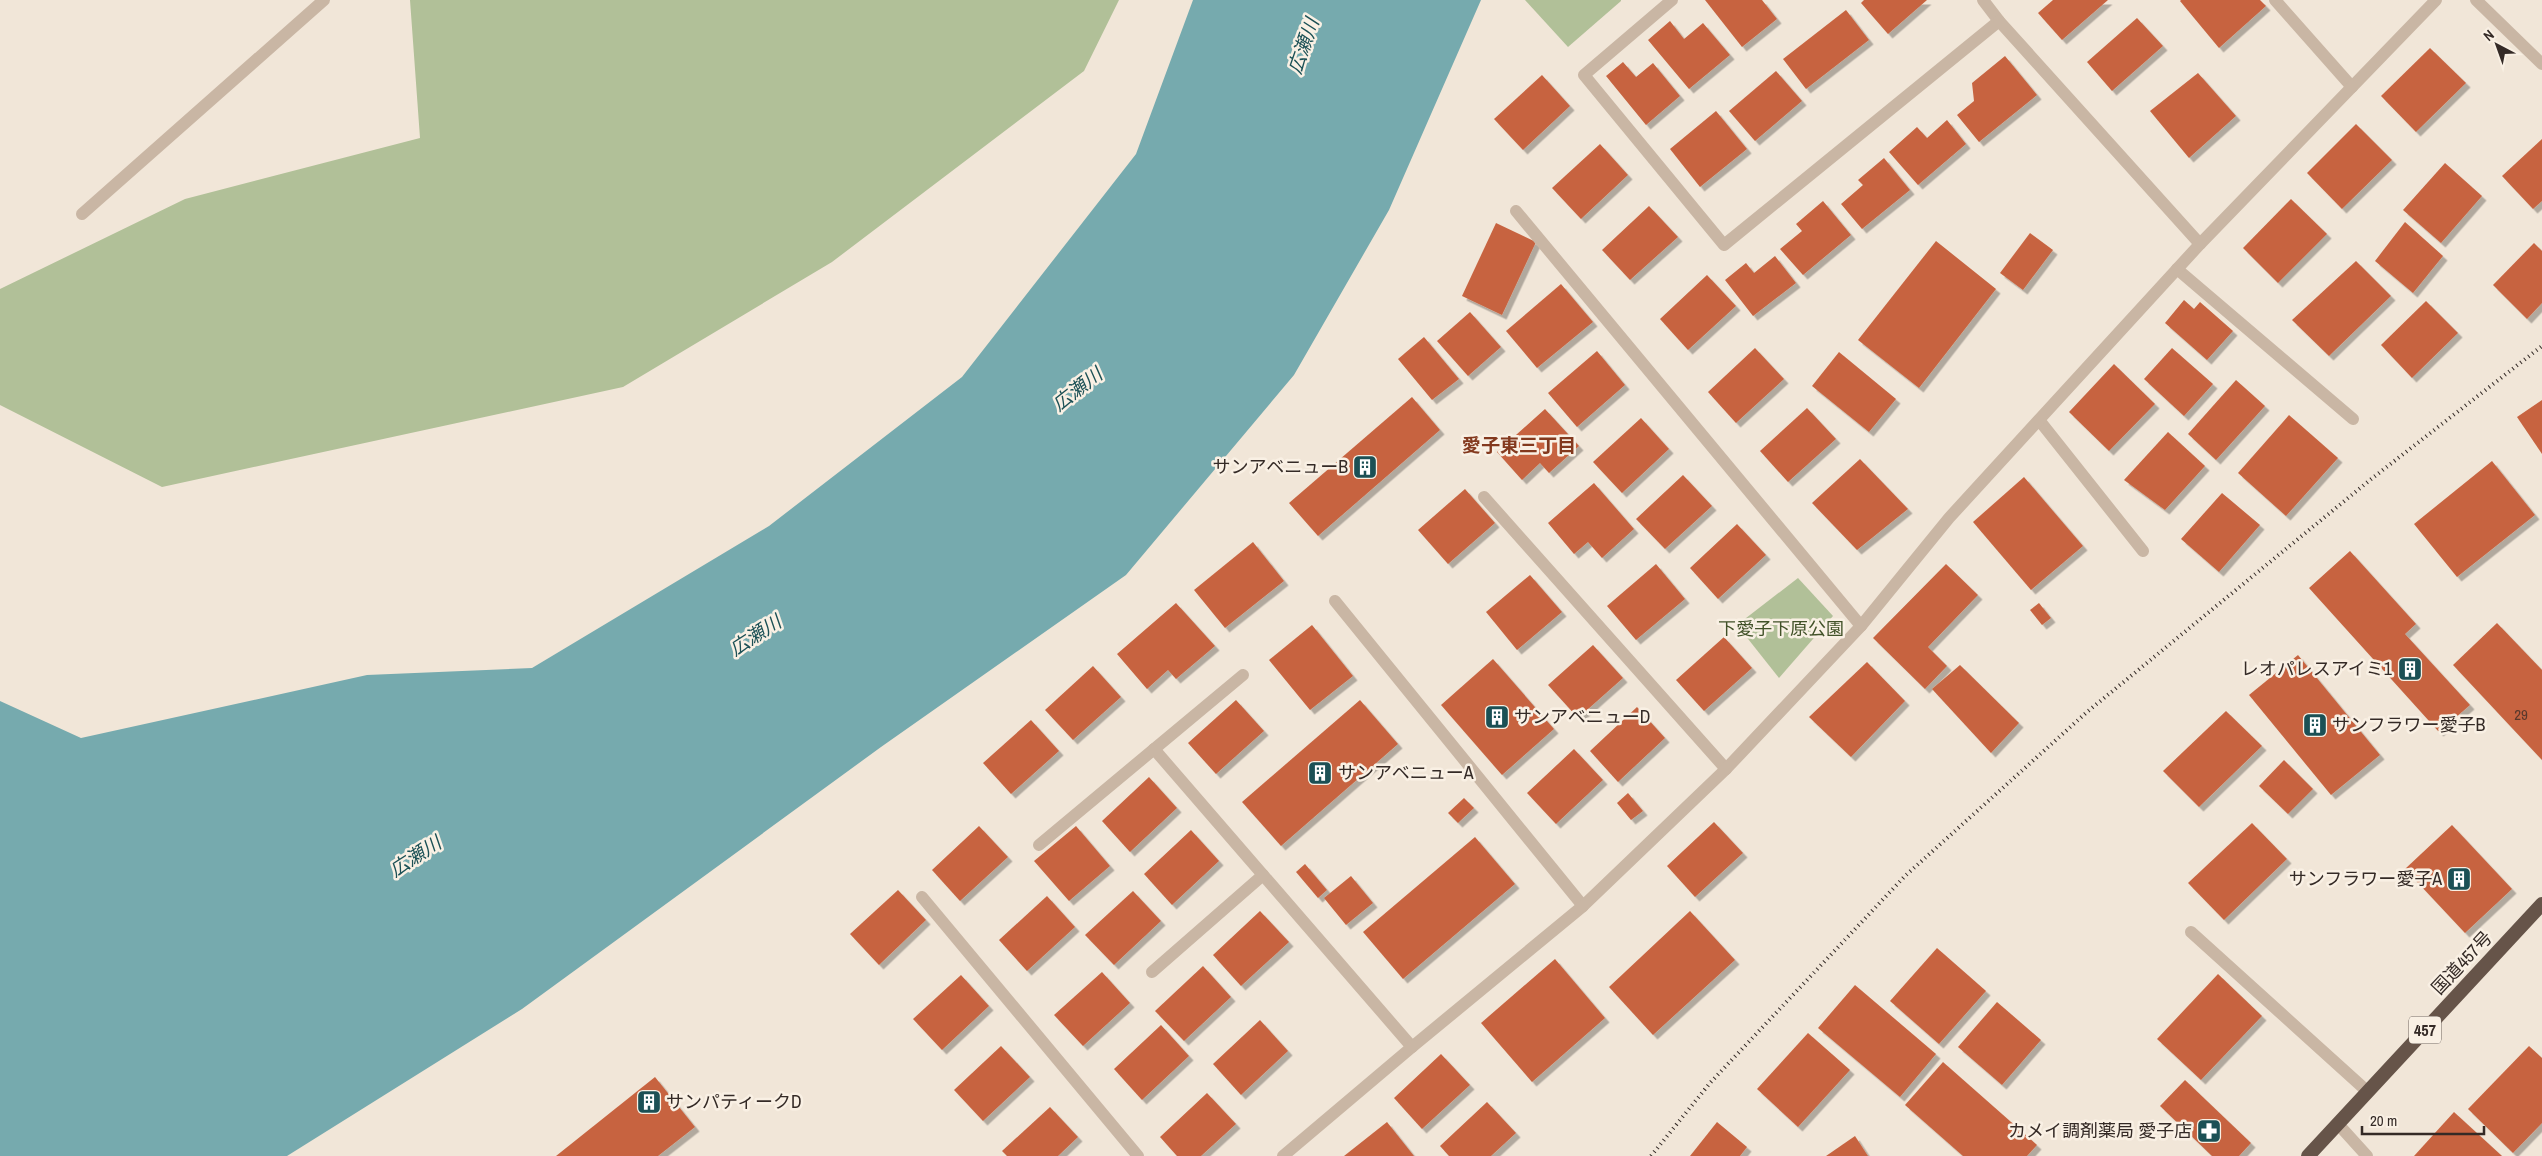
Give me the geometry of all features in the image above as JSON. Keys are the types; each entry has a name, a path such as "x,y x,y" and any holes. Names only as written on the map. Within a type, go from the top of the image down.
{"highway":[{"name":"国道457号","path":"2308,1156 2542,904"}],"street":[{"path":"82,214 324,0"},
{"path":"1672,0 1584,75 1724,245 1999,21"},
{"path":"1983,0 1999,21 2200,244"},
{"path":"2275,0 2352,87"},
{"path":"1283,1156 1583,906 1726,769 1861,626 1949,518 2200,244 2436,0"},
{"path":"2476,0 2542,64"},
{"path":"1516,211 1861,626"},
{"path":"2177,270 2353,419"},
{"path":"2039,420 2143,551"},
{"path":"1484,497 1726,769"},
{"path":"1334,602 1583,906"},
{"path":"1040,845 1243,676"},
{"path":"1154,749 1412,1047"},
{"path":"1152,972 1263,876"},
{"path":"922,897 1138,1156"},
{"path":"2191,932 2368,1092"},
{"path":"2338,1124 2367,1156"}],"green space":[{"path":"410,0 1119,0 1084,71 832,262 623,387 162,487 0,405 0,289 185,199 420,138"},
{"path":"1525,0 1621,0 1621,1 1568,47"},
{"name":"下愛子下原公園","path":"1798,578 1833,616 1779,678 1737,625"}],"water":[{"name":"広瀬川","path":"1193,0 1481,0 1389,210 1294,375 1126,575 881,747 522,1009 287,1156 0,1156 0,701 81,738 367,675 532,668 769,526 962,377 1136,154"}],"building":[{"path":"1705,0 1762,0 1777,19 1742,47"},
{"path":"1864,0 1927,0 1888,34 1861,3"},
{"path":"2053,0 2108,0 2062,40 2038,13"},
{"path":"2181,0 2260,0 2266,6 2219,48"},
{"path":"1846,10 1869,40 1806,89 1783,59"},
{"path":"2137,18 2163,46 2112,91 2087,62"},
{"path":"1670,21 1684,39 1703,23 1730,55 1689,89 1648,40"},
{"path":"2430,48 2466,83 2416,132 2381,96"},
{"path":"2005,56 2037,95 1979,142 1957,115 1974,101 1972,83"},
{"path":"1623,62 1636,77 1653,63 1680,96 1646,125 1606,76"},
{"path":"1776,71 1802,101 1755,141 1729,111"},
{"path":"2198,73 2236,116 2189,158 2150,111"},
{"path":"1542,75 1570,106 1523,150 1494,119"},
{"path":"1716,111 1747,149 1700,187 1670,149"},
{"path":"1947,120 1966,144 1918,185 1889,152 1917,127 1927,138"},
{"path":"2356,124 2392,160 2342,209 2307,173"},
{"path":"2542,139 2542,201 2533,209 2502,176"},
{"path":"1600,144 1628,175 1581,219 1552,188"},
{"path":"1884,158 1910,190 1862,229 1841,204 1863,185 1858,180"},
{"path":"2445,163 2482,196 2441,243 2403,210"},
{"path":"2291,199 2327,234 2278,283 2243,248"},
{"path":"1823,201 1851,235 1803,275 1780,249 1802,231 1796,224"},
{"path":"1649,206 1678,237 1630,280 1602,250"},
{"path":"2405,222 2443,256 2413,293 2375,261"},
{"path":"1496,223 1536,242 1502,315 1462,296"},
{"path":"2030,233 2053,250 2023,290 2000,273"},
{"path":"1936,241 1996,289 1919,388 1858,340"},
{"path":"2534,243 2542,251 2542,303 2527,319 2493,285"},
{"path":"1775,256 1796,283 1753,316 1725,280 1746,263 1754,273"},
{"path":"2356,261 2391,296 2329,356 2292,320"},
{"path":"1707,275 1736,306 1688,350 1660,319"},
{"path":"1561,284 1593,322 1537,368 1506,331"},
{"path":"2184,300 2194,309 2200,302 2233,331 2207,360 2165,323"},
{"path":"2426,301 2458,333 2412,378 2381,345"},
{"path":"1470,312 1501,347 1468,376 1437,341"},
{"path":"1424,337 1459,379 1432,400 1398,359"},
{"path":"1755,348 1784,379 1736,423 1708,392"},
{"path":"2172,348 2213,384 2184,416 2144,379"},
{"path":"1597,351 1625,385 1577,427 1548,393"},
{"path":"1839,352 1896,399 1869,432 1812,386"},
{"path":"2114,364 2155,404 2109,451 2069,412"},
{"path":"2236,380 2265,406 2216,460 2188,434"},
{"name":"サンアベニューB","path":"1412,397 1440,430 1318,536 1289,503"},
{"path":"2542,400 2542,454 2517,417"},
{"path":"1807,408 1836,439 1788,482 1760,451"},
{"path":"1545,409 1579,446 1549,473 1540,463 1522,480 1497,452"},
{"path":"2289,415 2338,458 2286,516 2238,473"},
{"path":"1641,418 1669,449 1622,493 1593,462"},
{"path":"2168,432 2205,466 2165,510 2124,480"},
{"path":"1860,459 1908,509 1857,550 1812,503"},
{"path":"2492,461 2535,515 2457,577 2414,524"},
{"path":"1683,475 1712,506 1665,549 1636,519"},
{"path":"2024,477 2083,546 2031,590 1973,522"},
{"path":"1594,483 1634,529 1602,558 1588,542 1574,554 1548,523"},
{"path":"1465,489 1495,523 1448,564 1418,530"},
{"path":"2222,493 2260,525 2219,572 2181,539"},
{"path":"1737,524 1766,555 1718,599 1690,568"},
{"path":"1253,542 1284,581 1225,628 1194,590"},
{"name":"レオパレスアイミ1","path":"2350,551 2416,624 2405,634 2470,705 2439,732 2309,588"},
{"path":"1656,564 1685,599 1636,640 1607,606"},
{"path":"1946,564 1978,595 1928,647 1947,666 1925,689 1873,638"},
{"path":"1530,575 1562,612 1517,650 1486,612"},
{"path":"1176,603 1215,646 1176,679 1168,670 1147,689 1117,654"},
{"path":"2039,603 2051,618 2042,625 2030,610"},
{"path":"2497,623 2542,670 2542,760 2453,665"},
{"path":"1312,625 1353,676 1310,710 1269,660"},
{"path":"1724,637 1752,668 1704,711 1676,680"},
{"path":"1593,645 1623,678 1578,718 1548,685"},
{"name":"サンフラワー愛子B","path":"2298,655 2380,755 2331,795 2249,695"},
{"name":"サンアベニューD","path":"1493,659 1554,729 1502,775 1441,705"},
{"path":"1867,662 1905,701 1851,757 1809,717"},
{"path":"1960,665 2019,723 1991,753 1932,689"},
{"path":"1093,666 1121,697 1073,740 1045,710"},
{"path":"1236,700 1264,731 1216,774 1188,743"},
{"name":"サンアベニューA","path":"1360,700 1398,744 1281,846 1242,802"},
{"path":"1637,707 1665,738 1618,782 1590,751"},
{"path":"2226,711 2262,746 2199,807 2163,771"},
{"path":"1031,720 1059,751 1011,794 983,763"},
{"path":"1574,749 1603,780 1556,824 1527,793"},
{"path":"2284,760 2313,789 2288,814 2259,786"},
{"path":"1149,777 1177,808 1130,852 1102,821"},
{"path":"1628,793 1643,811 1631,820 1617,803"},
{"path":"1464,798 1474,808 1458,823 1448,813"},
{"path":"1714,822 1743,853 1695,897 1667,866"},
{"path":"2252,823 2287,859 2224,920 2188,883"},
{"name":"サンフラワー愛子A","path":"2452,825 2512,889 2465,933 2405,869"},
{"path":"979,826 1008,857 960,901 932,870"},
{"path":"1076,826 1110,866 1069,901 1034,861"},
{"path":"1191,830 1219,861 1172,905 1144,874"},
{"path":"1475,837 1515,884 1403,979 1363,932"},
{"path":"1305,864 1327,890 1318,898 1296,872"},
{"path":"1351,876 1373,903 1346,925 1324,898"},
{"path":"898,890 926,920 879,965 850,934"},
{"path":"1133,891 1161,921 1114,965 1085,935"},
{"path":"1047,896 1075,927 1027,971 999,940"},
{"path":"1260,911 1289,942 1241,986 1213,955"},
{"path":"1690,911 1735,960 1653,1035 1609,987"},
{"path":"1937,948 1986,991 1939,1044 1890,1001"},
{"path":"1555,959 1605,1018 1532,1082 1481,1023"},
{"path":"1203,966 1231,997 1184,1041 1155,1011"},
{"path":"1102,972 1130,1003 1083,1046 1054,1015"},
{"path":"2218,974 2262,1016 2201,1080 2157,1039"},
{"path":"961,975 989,1006 942,1050 913,1019"},
{"path":"1855,985 1936,1054 1900,1097 1818,1028"},
{"path":"1997,1002 2041,1040 2002,1085 1958,1047"},
{"path":"1260,1020 1288,1051 1241,1095 1213,1064"},
{"path":"1161,1025 1189,1056 1142,1100 1114,1069"},
{"path":"1808,1033 1850,1070 1798,1127 1757,1089"},
{"path":"1001,1046 1030,1077 983,1121 954,1090"},
{"path":"2529,1046 2542,1058 2542,1123 2513,1153 2468,1109"},
{"path":"1441,1054 1470,1085 1422,1129 1394,1098"},
{"path":"1943,1062 2037,1145 2027,1156 1963,1156 1905,1105"},
{"name":"サンパティークD","path":"655,1077 695,1127 658,1156 556,1156"},
{"path":"2185,1080 2251,1143 2239,1156 2212,1156 2160,1106"},
{"path":"1207,1093 1236,1124 1201,1156 1177,1156 1160,1137"},
{"path":"1487,1102 1516,1133 1491,1156 1449,1156 1440,1146"},
{"path":"1050,1107 1078,1137 1058,1156 1007,1156 1002,1151"},
{"path":"2454,1112 2502,1156 2414,1156"},
{"path":"1387,1122 1414,1156 1344,1156"},
{"path":"1717,1122 1747,1147 1740,1156 1690,1156"},
{"path":"1855,1136 1868,1156 1826,1156"}],"railway":[{"path":"1651,1156 1710,1083 1905,876 2087,712 2370,480 2542,346"}],"place":[{"name":"サンアベニューB","path":"1365,467"},
{"name":"レオパレスアイミ1","path":"2410,669"},
{"name":"サンアベニューD","path":"1497,717"},
{"name":"サンフラワー愛子B","path":"2315,725"},
{"name":"サンアベニューA","path":"1320,773"},
{"name":"サンフラワー愛子A","path":"2459,879"},
{"name":"サンパティークD","path":"649,1102"},
{"name":"カメイ調剤薬局 愛子店","path":"2209,1131"}],"district":[{"name":"愛子東三丁目","path":"1519,445"}]}
